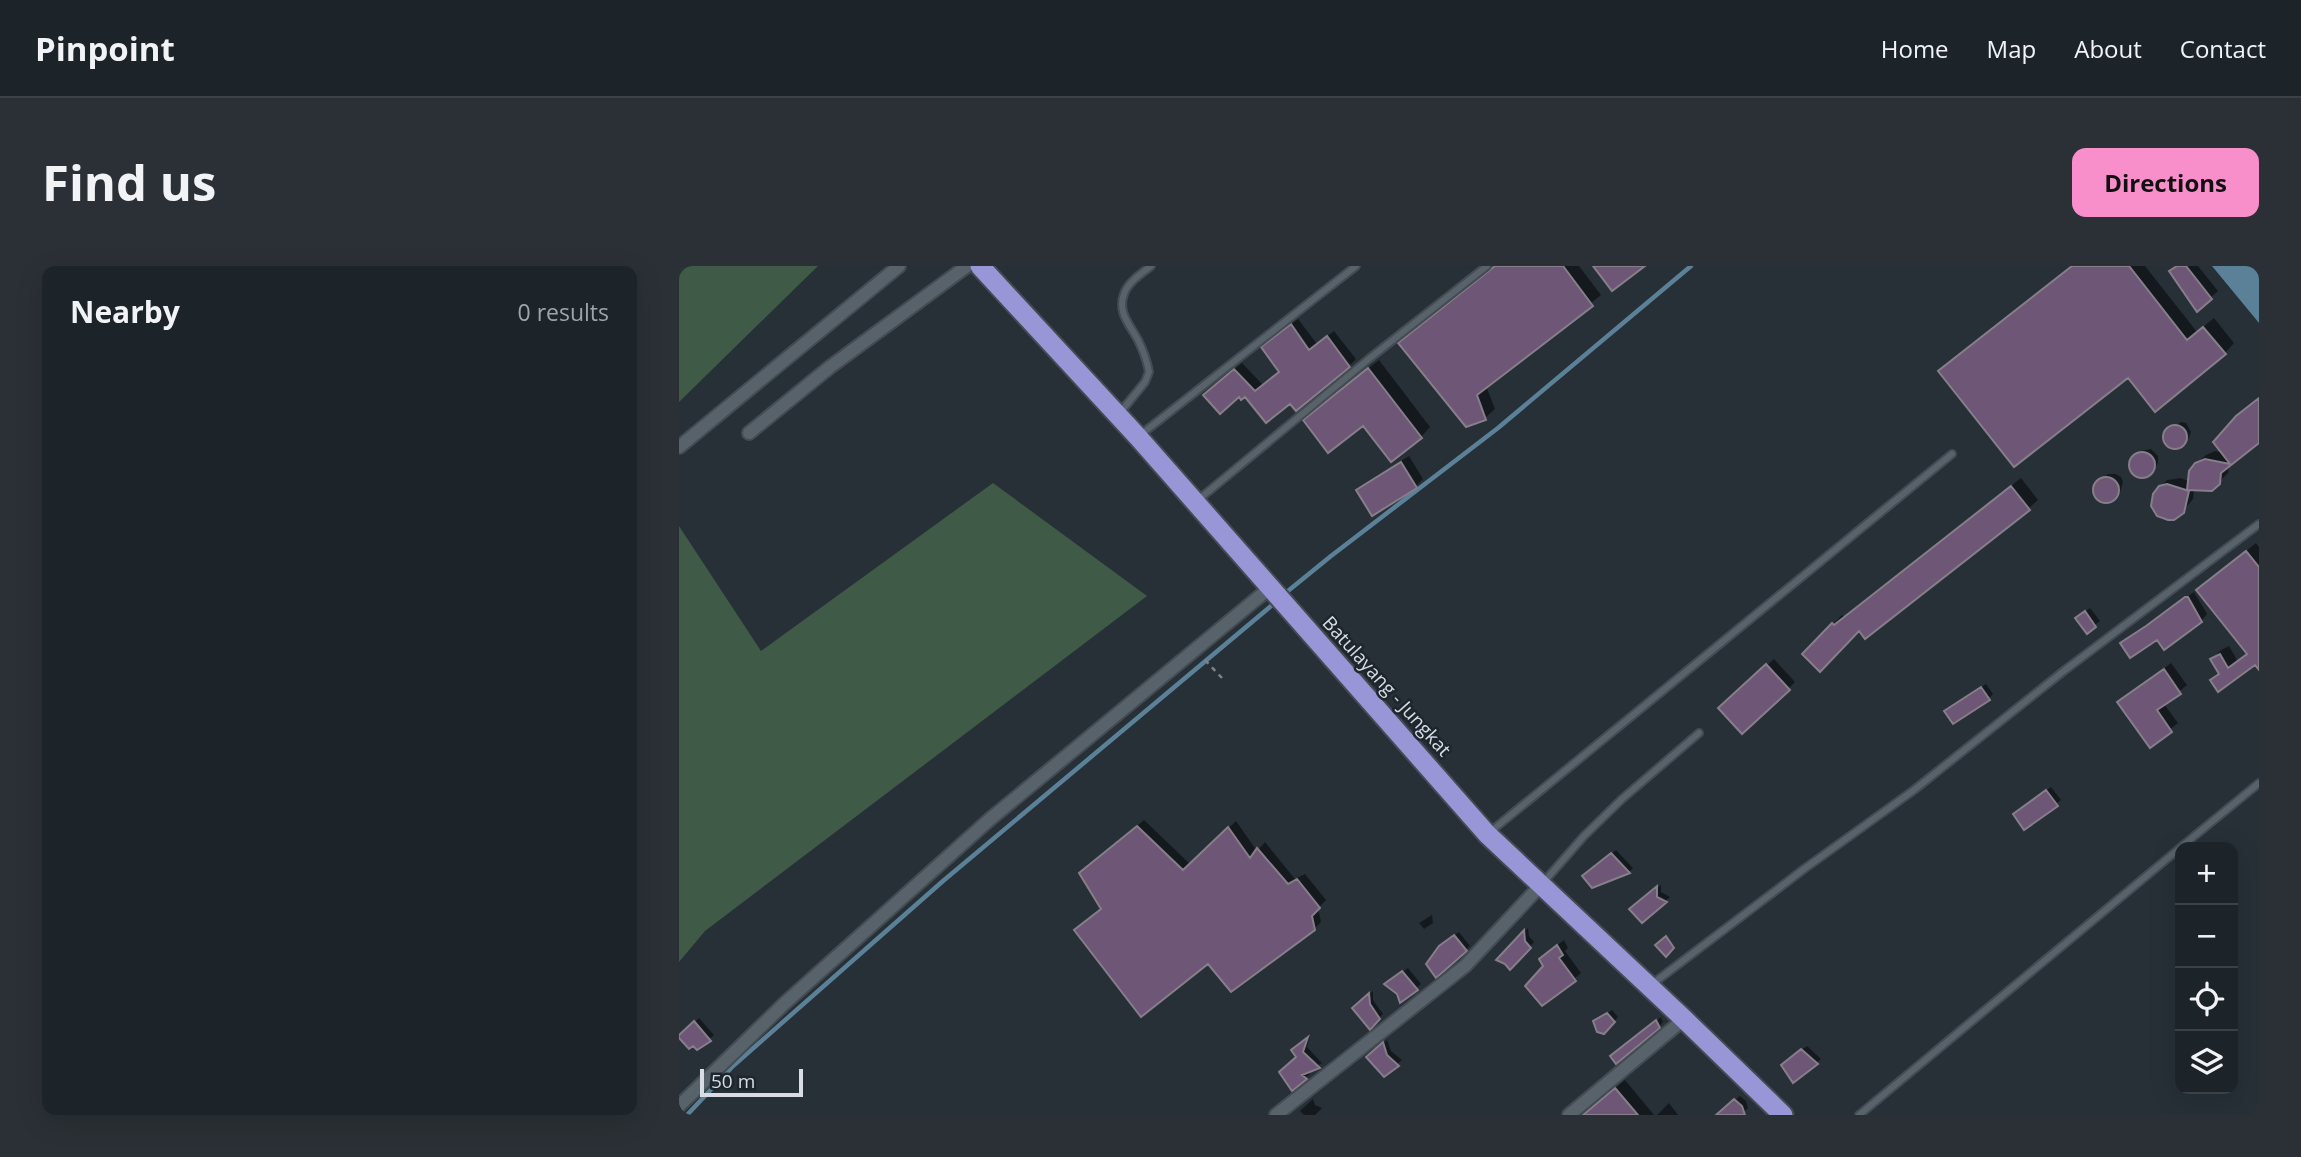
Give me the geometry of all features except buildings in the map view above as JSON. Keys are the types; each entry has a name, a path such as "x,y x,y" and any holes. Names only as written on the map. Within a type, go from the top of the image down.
{"highway":[{"name":"Batulayang - Jungkat","path":"980,266 1138,437 1487,834 1783,1115"}],"street":[{"path":"679,447 899,266"},
{"path":"750,433 831,367 967,266"},
{"path":"679,1106 794,994 989,820 1277,595"},
{"path":"1276,1115 1465,965 1541,885"},
{"path":"1569,1115 1684,1019"}],"lane":[{"path":"1118,415 1149,377 1147,361 1126,322 1122,303 1128,287 1151,266"},
{"path":"1138,437 1356,266"},
{"path":"1195,502 1487,266"},
{"path":"1487,834 1952,454"},
{"path":"1650,986 1804,869 1914,790 2064,670 2259,524"},
{"path":"1541,885 1584,836 1622,799 1699,733"},
{"path":"2188,842 2259,783"},
{"path":"1859,1115 2175,853"}],"path":[{"path":"1201,655 1222,678"}],"green space":[{"path":"679,266 818,266 679,402"},
{"path":"993,483 1147,596 705,931 679,962 679,526 761,651"}],"water":[{"path":"2212,266 2259,266 2259,323"}],"waterway":[{"path":"1283,595 1498,428 1691,266"},
{"path":"687,1115 733,1066 943,881 1277,601"}]}
